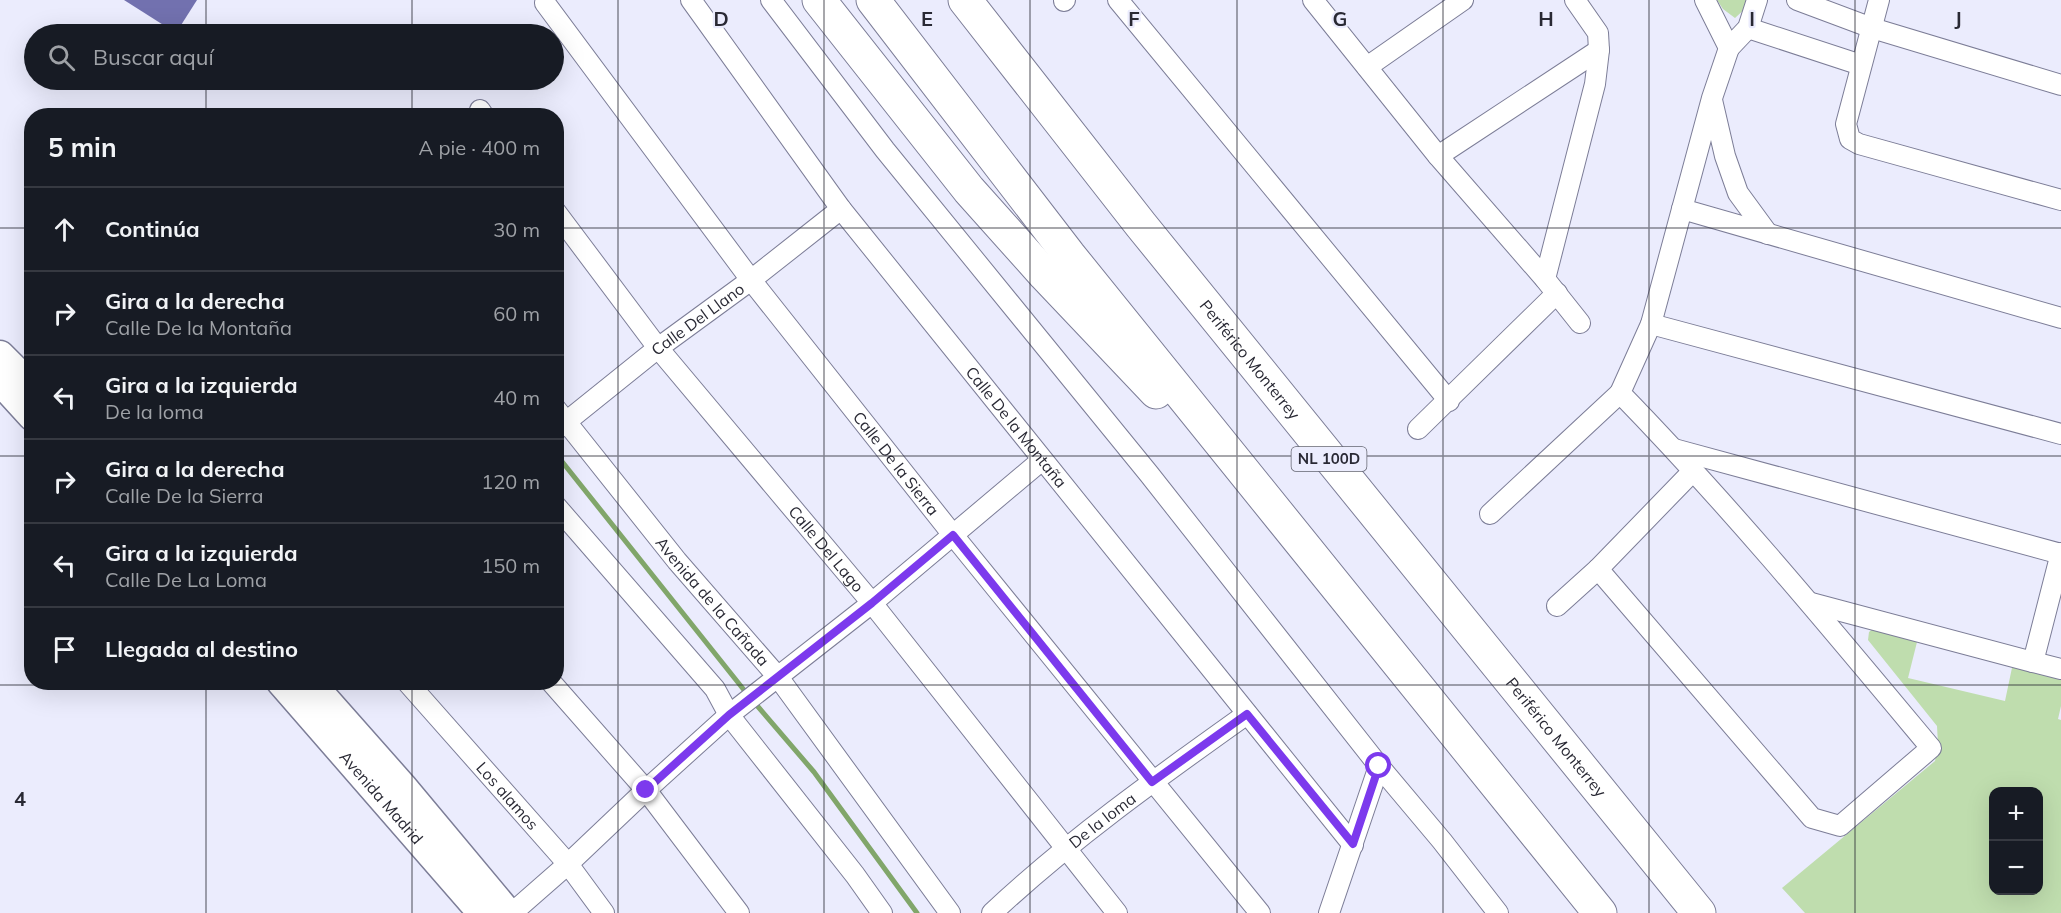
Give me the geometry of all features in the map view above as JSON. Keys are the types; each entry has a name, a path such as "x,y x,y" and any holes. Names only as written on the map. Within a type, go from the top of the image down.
{"highway":[{"path":"819,0 969,190 1045,275 1196,434 1233,460"},
{"path":"873,0 1069,255 1600,913"},
{"name":"Periférico Monterrey","path":"965,0 1155,244 1699,913"}],"street":[{"name":"Calle De la Montaña","path":"691,0 841,209 1353,844"},
{"path":"771,0 885,150 1149,474 1498,913"},
{"path":"1118,0 1449,401"},
{"path":"1313,0 1438,156 1551,286 1580,323"},
{"path":"1367,67 1463,0"},
{"path":"1418,429 1449,401 1551,286 1595,84 1599,50 1598,33 1575,0"},
{"path":"1705,0 1729,48"},
{"path":"1490,514 1620,393 1650,324 1712,98 1729,48 1748,28 1757,0"},
{"path":"1797,0 1872,28 2061,85"},
{"path":"1879,0 1846,124 1847,134 1854,142 2061,200"},
{"name":"Calle De la Sierra","path":"545,3 561,24"},
{"path":"1748,28 1861,65"},
{"name":"Calle De la Sierra","path":"564,29 751,280 953,535 1260,913"},
{"path":"1438,156 1599,50"},
{"path":"1712,98 1725,156 1738,194 1768,234"},
{"name":"Calle Del Llano","path":"564,418 751,280 841,209"},
{"path":"1682,209 2061,318"},
{"name":"Calle Del Lago","path":"564,223 658,348 872,603 1117,913"},
{"path":"1650,324 2061,434"},
{"path":"0,355 24,379"},
{"path":"0,381 24,407"},
{"path":"1598,569 1812,818 1840,826 1931,748 1810,603 1694,470 1620,393"},
{"name":"Avenida de la Cañada","path":"564,428 677,561 774,681 950,913"},
{"path":"1674,449 2061,554 2033,662"},
{"path":"510,913 568,864 646,790 734,712 872,603 1042,460"},
{"path":"1557,606 1598,569 1694,470"},
{"path":"564,515 734,712 882,913"},
{"path":"1810,603 2061,669"},
{"name":"Avenida Madrid","path":"288,690 482,913"},
{"name":"Avenida Madrid","path":"317,690 510,913"},
{"name":"Los alamos","path":"414,690 568,864 604,913"},
{"path":"557,690 646,790 738,913"},
{"name":"De la loma","path":"992,913 1066,850 1152,782 1247,714"},
{"path":"1329,913 1379,766"}],"green space":[{"path":"1717,0 1749,0 1748,6 1735,18 1723,9"},
{"path":"1875,627 1918,638 1908,678 2005,701 2013,663 2061,676 2061,706 2058,719 2061,720 2061,913 1805,913 1782,888 1935,761 1938,744 1937,726 1868,640 1869,632"}],"building":[{"path":"124,0 197,0 182,24 162,24"}],"waterway":[{"path":"564,464 748,695"},
{"path":"754,702 814,772 917,913"}],"route":[{"path":"646,790 729,715 872,603 953,535 1152,782 1247,714 1353,844 1379,766"}]}
